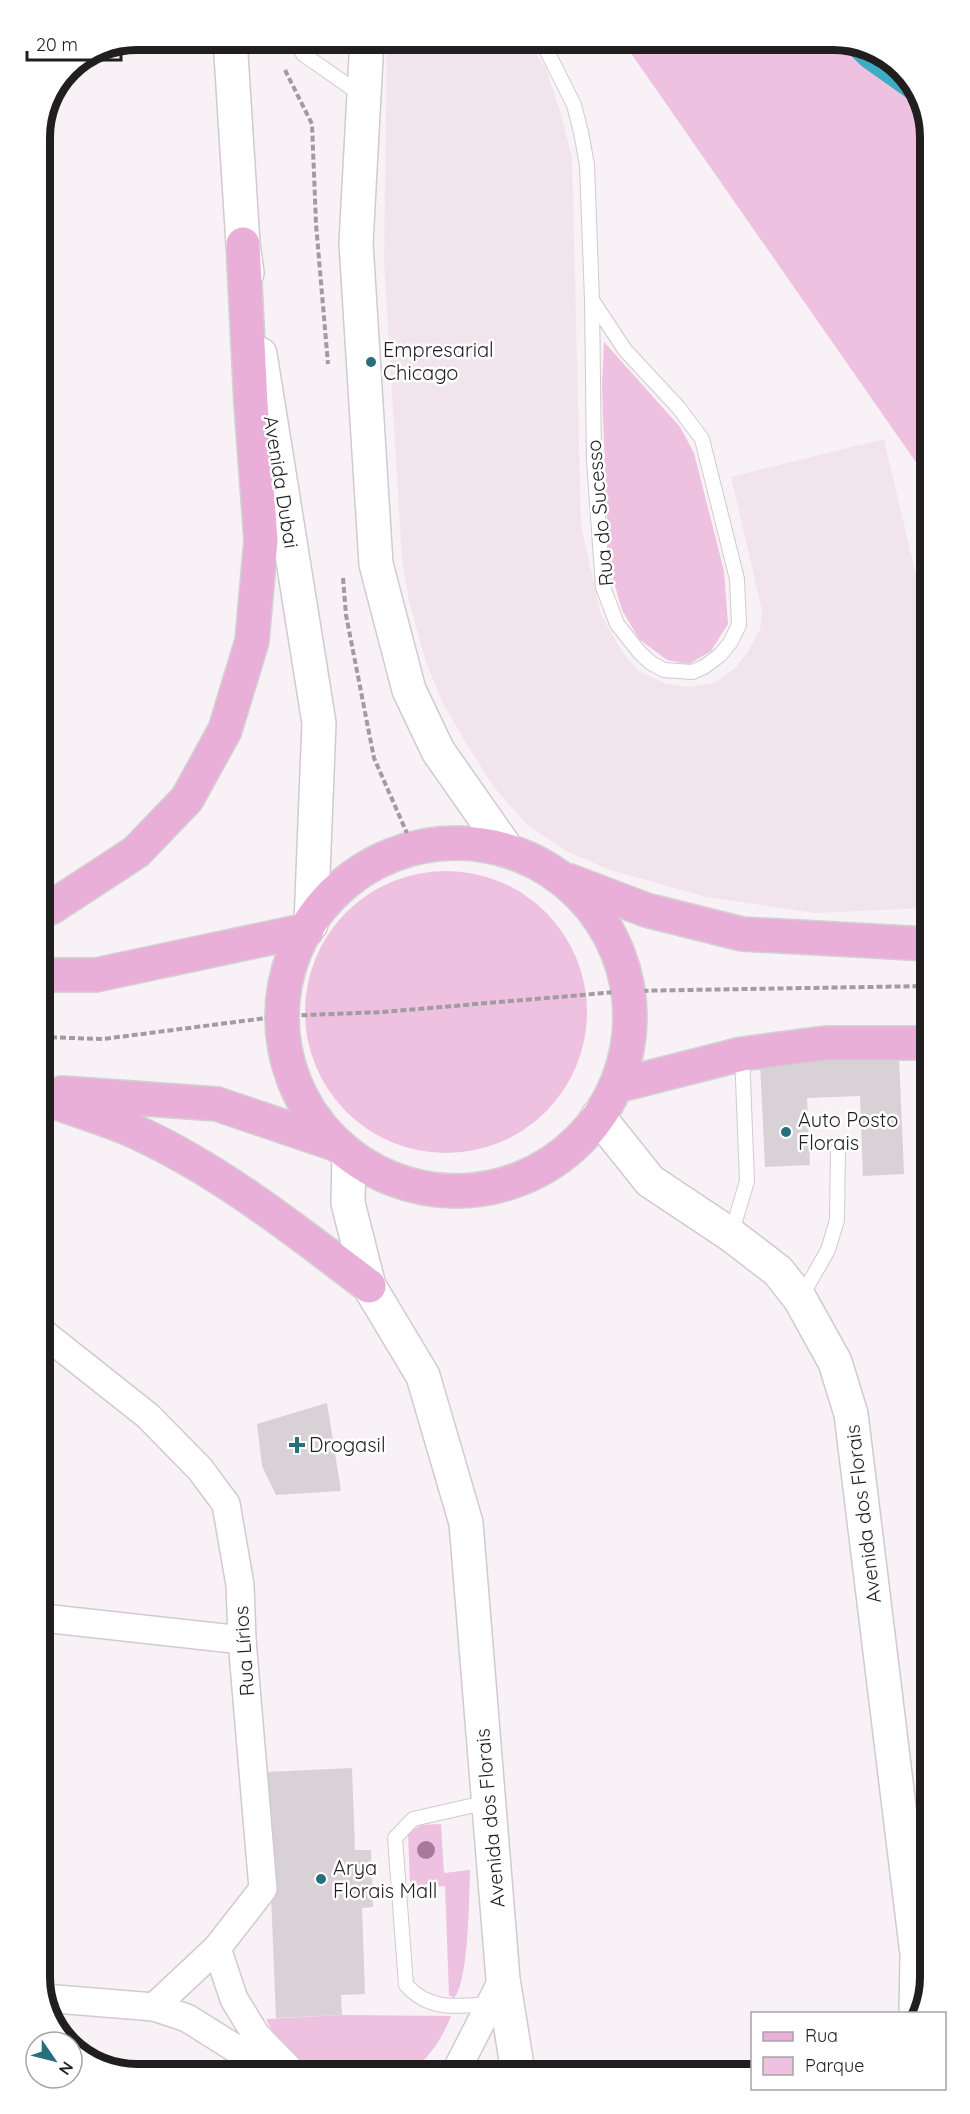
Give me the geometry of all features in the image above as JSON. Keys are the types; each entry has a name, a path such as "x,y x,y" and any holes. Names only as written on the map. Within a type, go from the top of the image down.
{"main road":[{"path":"50,907 136,852 187,799 225,730 252,641 261,540 243,244"},
{"path":"342,1149 303,1104 285,1057 281,1006 291,959 309,927 334,891 365,867 413,847 481,846 508,851 541,864 566,879 646,910 742,934 920,944"},
{"path":"50,1093 217,1104 342,1149 398,1181 423,1190 482,1190 538,1172 567,1149 598,1116 616,1086 630,1035 628,983 608,930 566,879"},
{"path":"50,975 96,975 309,927"},
{"path":"616,1086 742,1054 825,1043 920,1043"},
{"path":"50,1100 135,1131 182,1156 279,1217 369,1286"}],"street":[{"name":"Avenida Dubai","path":"227,50 243,244 319,723 309,927"},
{"path":"367,50 356,243 376,564 409,690 438,751 508,851"},
{"name":"Avenida dos Florais","path":"598,1116 650,1181 731,1235 778,1271 800,1299 835,1362 851,1414 917,1954 916,2005"},
{"name":"Avenida dos Florais","path":"342,1149 348,1203 369,1286 423,1376 466,1523 488,1802 497,1992 516,2064"},
{"name":"Rua Lírios","path":"50,1338 148,1416 200,1469 226,1504 240,1585 242,1640 264,1889 217,1948 154,2007"},
{"path":"50,1619 242,1640"},
{"path":"217,1948 234,1999 256,2035 284,2064"},
{"path":"460,2064 497,1992"},
{"path":"52,1999 154,2007 187,2018 238,2050 251,2064"}],"lane":[{"path":"301,50 364,97"},
{"name":"Rua do Sucesso","path":"546,50 574,105 582,132 587,165 594,460 603,587 617,624 640,653 651,663 664,670 692,672 705,667 720,655 730,643 739,625 737,579 702,439 678,407 624,350 592,300"},
{"path":"731,1235 747,1181 742,1054"},
{"path":"800,1299 828,1250 837,1220 838,1148"},
{"path":"488,1802 413,1819 395,1838 406,1985 422,2000 444,2007 497,1992"}],"path":[{"path":"50,1037 103,1039 282,1016 383,1012 628,991 920,986"}],"shaded area":[{"path":"387,50 533,50 545,67 560,111 572,158 581,526 601,615 623,653 637,670 664,683 689,687 715,683 736,667 749,650 760,629 762,611 731,477 884,439 920,593 920,908 815,913 707,897 610,870 566,851 526,824 494,787 442,702 425,659 409,601 402,559 384,261"}],"green space":[{"path":"629,50 850,51 877,61 895,75 906,88 916,109 920,137 920,468"},
{"path":"604,342 680,427 694,453 724,571 728,624 711,651 689,664 667,660 639,639 622,610 608,561 602,386"},
{"path":"446,871 473,874 500,882 524,895 546,912 563,934 576,958 584,985 587,1012 584,1039 576,1066 563,1090 546,1112 524,1129 500,1142 473,1150 446,1153 419,1150 392,1142 368,1129 346,1112 329,1090 316,1066 308,1039 305,1012 308,985 316,958 329,934 346,912 368,895 392,882 419,874"},
{"path":"441,1824 444,1873 470,1870 463,1975 454,1998 449,1995 445,1886 419,1888 413,1887 410,1882 408,1833 421,1825"},
{"path":"342,2015 451,2016 433,2049 420,2064 308,2064 278,2042 266,2019"}],"building":[{"name":"Auto Posto Florais","path":"899,1057 904,1174 863,1176 860,1096 807,1098 810,1165 765,1167 760,1063"},
{"name":"Drogasil","path":"327,1403 341,1491 276,1495 262,1466 257,1424"},
{"name":"Arya Florais Mall","path":"352,1768 355,1850 371,1850 373,1907 362,1908 365,1994 341,1995 342,2015 276,2018 266,1772"}],"waterway":[{"path":"854,52 865,63 910,95"}],"place":[{"name":"Empresarial Chicago","path":"371,362"},
{"name":"Auto Posto Florais","path":"786,1132"},
{"name":"Drogasil","path":"297,1445"},
{"name":"Arya Florais Mall","path":"321,1879"}]}
